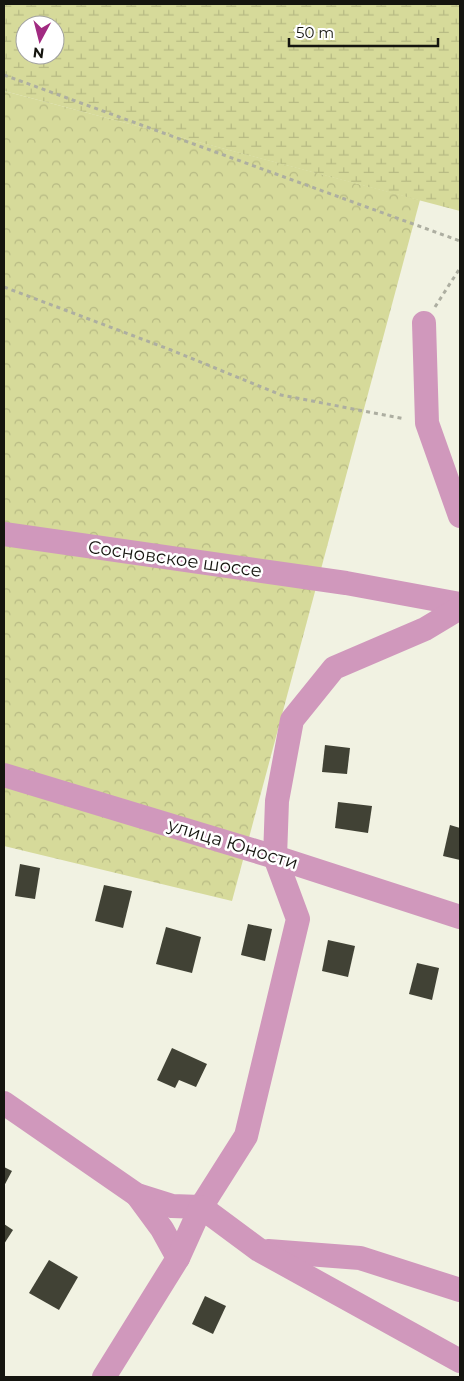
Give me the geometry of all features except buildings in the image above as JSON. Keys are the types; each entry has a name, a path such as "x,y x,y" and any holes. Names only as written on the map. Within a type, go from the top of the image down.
{"street":[{"path":"424,324 427,423 460,516"},
{"name":"Сосновское шоссе","path":"4,534 346,583 460,604"},
{"path":"104,1377 178,1258 201,1207 246,1136 298,919 275,856 277,801 292,720 334,668 425,629 460,608"},
{"name":"улица Юности","path":"4,775 275,856 460,917"},
{"path":"4,1103 137,1195 172,1206 201,1207 259,1250 460,1360"},
{"path":"137,1195 162,1230 178,1258"},
{"path":"259,1250 360,1258 460,1290"}],"path":[{"path":"4,75 460,241"},
{"path":"424,324 460,268"},
{"path":"4,287 171,350 281,395 427,423"}],"green space":[{"path":"4,4 460,4 460,211 4,91"},
{"path":"4,91 420,200 232,901 4,846"}]}
